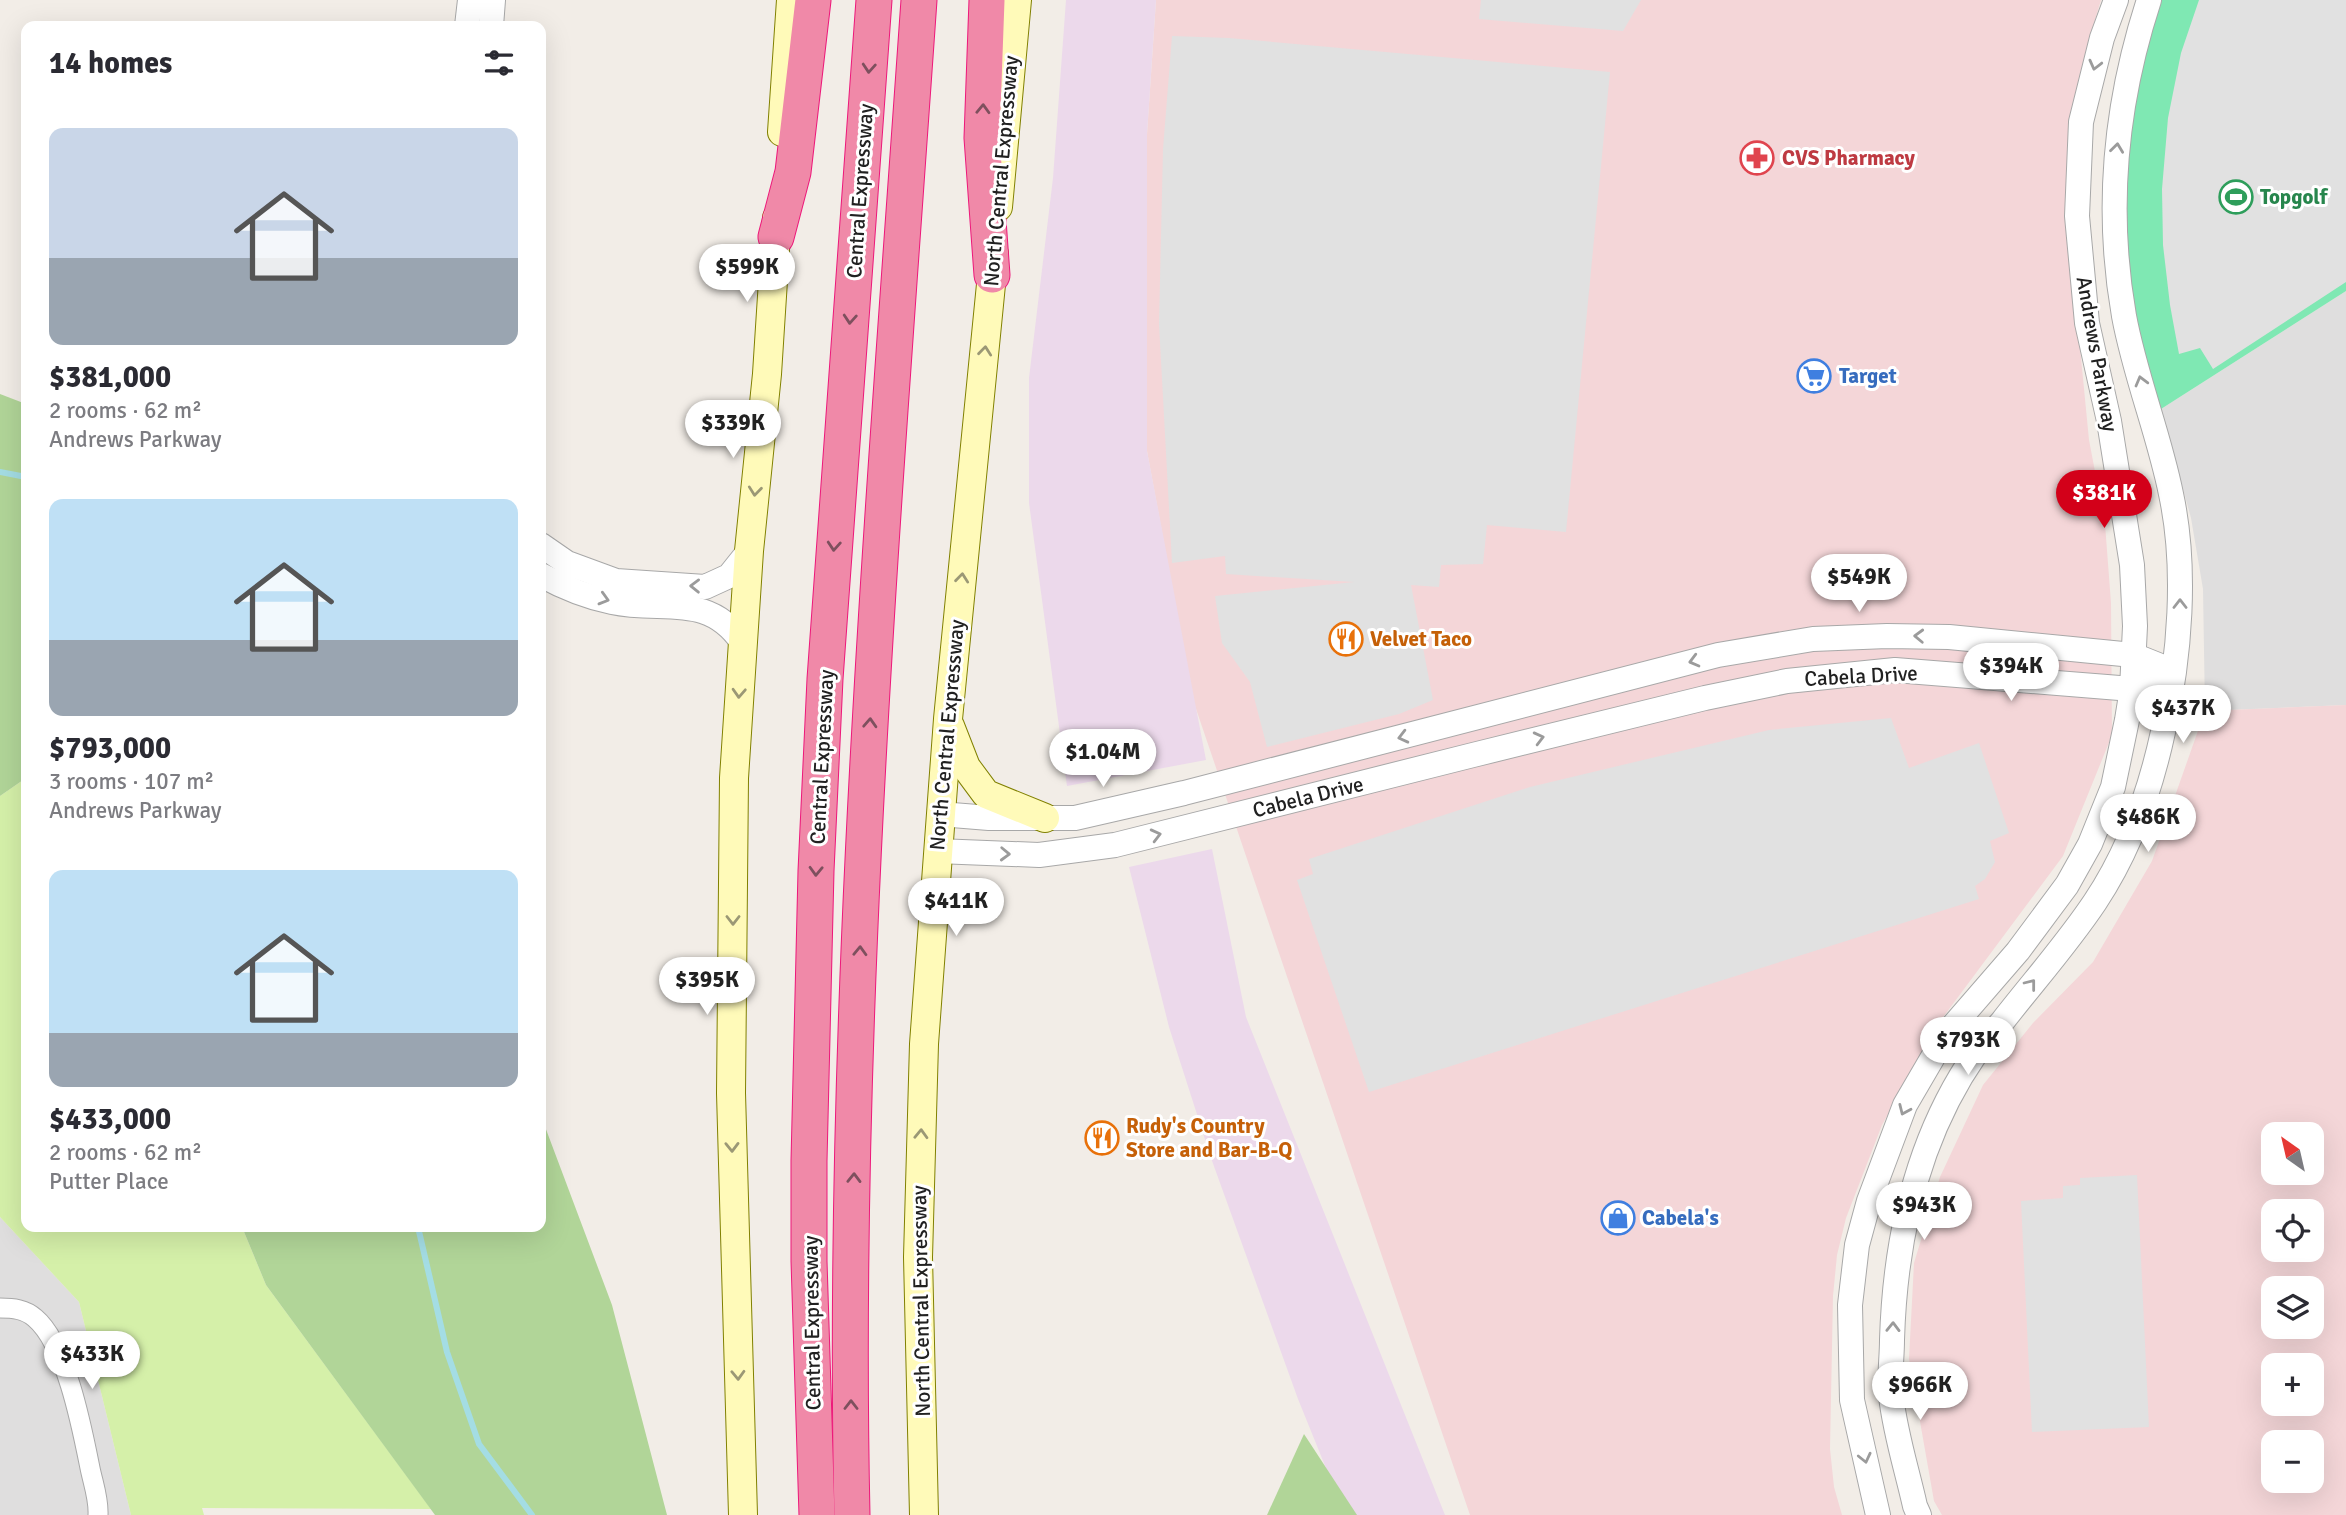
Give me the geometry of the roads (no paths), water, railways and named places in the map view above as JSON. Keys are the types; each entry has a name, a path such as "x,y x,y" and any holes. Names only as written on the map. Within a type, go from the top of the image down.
{"highway":[{"path":"776,237 793,172 813,0"},
{"name":"Central Expressway","path":"816,1503 809,1161 817,858 830,613 874,0"},
{"name":"Central Expressway","path":"852,1515 854,1150 866,799 919,0"},
{"path":"987,0 982,138 992,275"}],"main road":[{"path":"743,1515 731,1093 734,778 749,551 767,374 790,0"},
{"name":"North Central Expressway","path":"924,1515 918,1221 924,1044 948,719 1017,0"},
{"path":"948,719 966,767 986,794 1045,818"}],"street":[{"path":"468,21 470,0"},
{"path":"491,21 493,0"},
{"name":"Andrews Parkway","path":"1878,1515 1852,1400 1850,1305 1857,1245 1869,1201 1905,1105 1947,1033 2018,951 2059,896 2090,844 2113,787 2132,689 2135,626 2132,565 2109,421 2087,323 2077,216 2081,122 2102,38 2116,0"},
{"name":"Andrews Parkway","path":"1919,1515 1891,1395 1893,1300 1906,1210 1938,1120 1954,1088 1978,1049 2096,901 2125,849 2143,807 2164,730 2180,625 2180,566 2172,495 2124,316 2114,216 2114,171 2119,126 2135,44 2149,0"},
{"path":"546,548 567,563 616,581 705,587 729,576 749,551"},
{"path":"546,578 562,587 613,603 704,610 731,626 742,642"},
{"name":"Cabela Drive","path":"940,814 989,818 1075,818 1173,796 1718,655 1813,639 1949,637 2133,656 2173,671"},
{"name":"Cabela Drive","path":"937,851 1039,855 1115,845 1511,745 1787,681 1895,670 2132,689 2173,671"},
{"path":"1915,1181 1909,1145 1942,1075 1982,1018 1987,1003 1982,992"},
{"path":"8,1308 33,1316 44,1327 60,1358 79,1417 99,1515"},
{"path":"1852,1400 1891,1395"}],"waterway":[{"path":"0,472 21,476"},
{"path":"419,1232 447,1352 479,1444 532,1515"}],"place":[{"name":"CVS Pharmacy","path":"1757,158"},
{"name":"Topgolf","path":"2236,197"},
{"name":"Target","path":"1814,376"},
{"name":"Velvet Taco","path":"1346,639"},
{"name":"Rudy's Country Store and Bar-B-Q","path":"1102,1138"},
{"name":"Cabela's","path":"1618,1218"}]}
